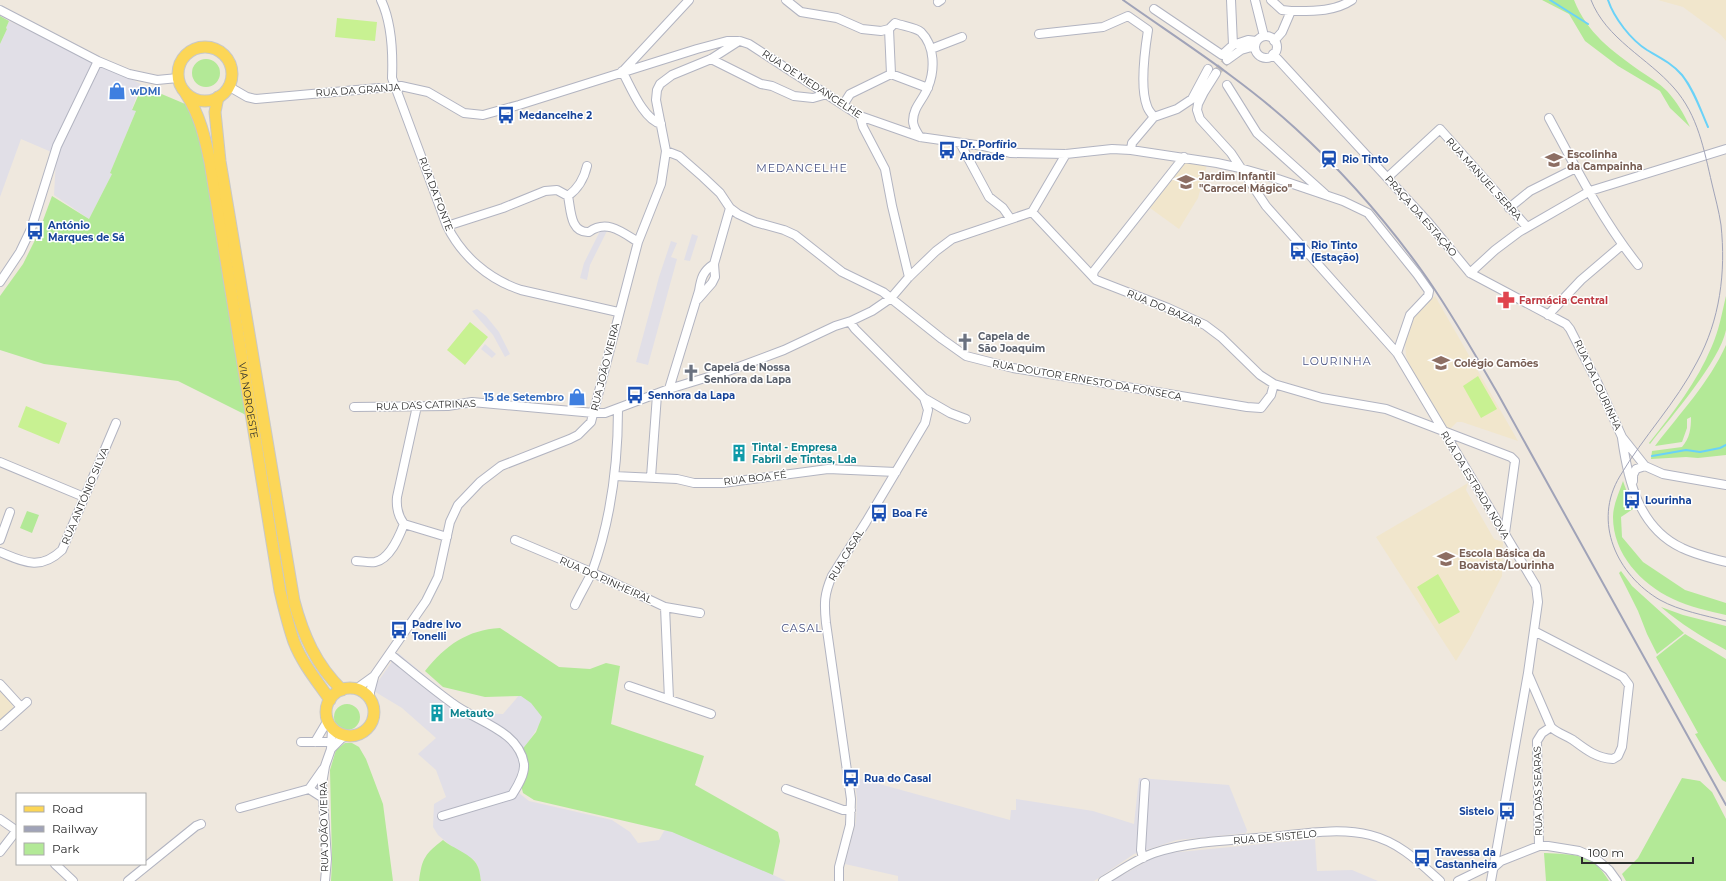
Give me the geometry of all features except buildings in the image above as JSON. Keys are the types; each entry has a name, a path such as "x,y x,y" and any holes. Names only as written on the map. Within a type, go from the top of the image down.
{"main road":[{"path":"204,46 221,52 227,58 231,66 232,75 228,86 218,97 202,101 194,99 186,94 181,87 178,78 178,69 181,60 186,53 194,48 204,46"},
{"name":"VIA NOROESTE","path":"186,94 195,106 200,119 210,162 279,583 288,624 294,643 303,661 330,700"},
{"name":"VIA NOROESTE","path":"218,97 215,112 220,161 294,601 300,624 312,652 325,671 342,690"},
{"path":"356,689 364,693 370,699 374,713 373,721 369,728 355,736 340,734 330,724 327,707 335,694 342,690 356,689"}],"street":[{"name":"RUA DA FONTE","path":"381,0 387,18 392,60 392,78 447,226 458,245 469,259 496,280 506,285 520,290 618,312"},
{"path":"622,71 689,0"},
{"path":"786,0 801,12 836,18 862,29 881,31 889,29 895,23 920,31 931,49 933,59 928,88 915,111 913,119 914,125 920,137"},
{"path":"1231,0 1233,45"},
{"path":"1255,0 1264,36"},
{"path":"1272,0 1282,10 1291,11 1332,9 1340,7 1352,0"},
{"path":"1154,9 1222,55 1233,45 1248,40 1255,44 1257,53 1263,57 1273,54 1276,48 1274,40 1264,36"},
{"path":"0,10 98,61 129,74 157,80 178,78"},
{"path":"1274,40 1282,32 1291,11"},
{"path":"1039,34 1103,27 1128,16 1138,22 1148,30 1145,54 1144,95 1147,107 1154,116"},
{"path":"889,29 891,74"},
{"path":"1227,60 1241,50 1255,44 1264,36"},
{"path":"931,49 962,37"},
{"path":"622,71 718,43 740,41"},
{"name":"RUA JOÃO VIEIRA","path":"356,689 374,676 418,614 433,588 438,577 453,514 458,505 480,482 501,466 578,434 590,422 594,413 618,312 638,242 661,184 666,151 656,100 657,90 660,84 672,75 711,59 740,41"},
{"name":"RUA DE MEDANCELHE","path":"740,41 762,52 860,116 920,137 984,146 1010,153 1066,154 1112,149 1131,150 1184,157 1240,168"},
{"name":"PRAÇA DA ESTAÇÃO","path":"1273,54 1428,222 1470,273"},
{"path":"711,59 761,84 772,86 794,96 813,98 827,94"},
{"path":"0,282 20,252 31,229 57,146 98,61"},
{"name":"RUA DA GRANJA","path":"228,86 247,97 256,99 406,87 428,92 464,113 483,115 519,105 622,71"},
{"path":"622,71 648,116 655,123 661,124"},
{"path":"1131,150 1132,143 1154,116 1177,109 1192,99 1212,71 1200,98 1197,110 1200,119 1231,153 1240,168 1343,201 1368,213 1429,291 1428,296 1410,315 1397,353"},
{"path":"843,105 850,94 891,74 928,88"},
{"path":"1227,85 1257,132 1327,196"},
{"path":"860,116 863,127 885,169 909,278"},
{"path":"1548,118 1622,245 1638,265"},
{"name":"RUA MANUEL SERRA","path":"1388,178 1440,129 1527,227"},
{"path":"960,143 989,197 1003,208 1010,218"},
{"path":"1470,273 1495,250 1527,227 1590,191 1726,149"},
{"name":"RUA DOUTOR ERNESTO DA FONSECA","path":"666,151 679,156 703,177 720,193 730,208 755,222 784,230 795,235 842,272 883,292 942,340 966,356 994,363 1247,407 1261,408 1271,395 1274,384"},
{"path":"1032,212 1066,154"},
{"path":"1093,275 1094,271 1184,157"},
{"path":"568,196 576,190 582,182 587,166"},
{"name":"RUA DA ESTRADA NOVA","path":"1240,168 1266,206 1397,353 1536,586 1538,602 1528,674 1490,881"},
{"path":"1509,208 1530,191 1576,168"},
{"path":"447,226 503,208 545,191 557,190 568,196 574,224 578,229 589,232 600,227 610,226 622,231 638,242"},
{"path":"696,301 715,277 714,264 730,208"},
{"name":"RUA DAS CATRINAS","path":"354,407 461,405 472,402 605,413 670,389 728,371 784,350 835,326 850,322 872,311 891,298 936,251 952,239 1010,218 1032,212"},
{"name":"RUA DO BAZAR","path":"1032,212 1068,251 1093,275 1096,280 1168,308 1205,325 1221,337 1260,375 1274,384 1322,398 1386,409 1513,459 1515,461 1505,533"},
{"path":"1548,315 1581,280 1622,245"},
{"path":"670,389 696,301 702,275 714,264"},
{"name":"RUA DA LOURINHA","path":"1470,273 1566,324 1573,334 1622,437 1645,466 1663,474 1726,485"},
{"path":"850,322 855,329 924,398 950,413 966,419"},
{"path":"651,477 657,395"},
{"name":"RUA CASAL","path":"839,881 840,867 850,825 851,799 824,600 826,589 832,576 925,423 928,410 924,398"},
{"path":"417,406 396,507 400,519 404,524 447,537"},
{"path":"575,605 591,572 608,515 614,476 618,409"},
{"name":"RUA ANTÓNIO SILVA","path":"0,552 32,564 50,559 65,546 116,423"},
{"path":"1622,437 1632,487 1643,513 1650,523 1671,542 1682,548 1726,562"},
{"path":"0,462 84,498"},
{"path":"1632,487 1633,475 1636,469 1645,466"},
{"name":"RUA BOA FÉ","path":"614,476 651,477 694,483 723,483 828,469 896,472"},
{"path":"0,540 10,512"},
{"path":"356,561 376,562 382,559 395,546 404,524"},
{"name":"RUA DO PINHEIRAL","path":"515,540 591,572 665,607 700,613"},
{"path":"665,607 669,699"},
{"path":"1528,674 1550,727 1556,732 1572,740 1585,750 1596,755 1613,759 1621,752 1629,685 1623,677 1534,631"},
{"path":"390,654 453,704 468,714 498,729 511,740 520,752 524,765 520,780 512,795 442,816"},
{"name":"RUA JOÃO VIEIRA","path":"370,699 374,676"},
{"path":"0,684 24,704 0,726"},
{"path":"629,686 711,714"},
{"path":"315,742 330,724"},
{"name":"RUA JOÃO VIEIRA","path":"325,881 327,859 322,784 325,766 331,746 330,724"},
{"name":"RUA DAS SEARAS","path":"1539,846 1537,742 1542,733 1550,727"},
{"path":"301,742 315,742 331,746 347,736"},
{"path":"240,808 309,789 325,766"},
{"path":"1143,858 1141,850 1145,783"},
{"path":"786,788 836,808 851,810"},
{"path":"309,789 323,798"},
{"path":"0,819 16,829"},
{"path":"128,881 196,826 201,824"},
{"path":"0,852 16,831"},
{"name":"RUA DE SISTELO","path":"1103,881 1143,858 1167,849 1183,846 1311,833 1348,832 1370,835 1391,843 1413,856 1440,881"},
{"path":"1458,881 1501,861 1539,846 1569,848 1587,854 1602,863 1617,881"},
{"path":"57,865 73,881"}],"shaded area":[{"path":"1658,0 1726,0 1726,41 1721,35 1683,7"},
{"path":"9,21 141,84 132,109 136,111 110,173 112,174 89,219 54,195 56,159 49,151 21,139 0,197 0,44"},
{"name":"Jardim Infantil \"Carrocel Mágico\"","path":"1190,161 1207,165 1198,198 1179,229 1150,208 1185,163"},
{"path":"601,229 608,229 590,265 587,280 580,278 584,263"},
{"path":"692,234 698,236 690,261 684,260"},
{"path":"671,241 677,243 671,257 677,259 648,365 636,362 659,277"},
{"name":"Colégio Camões","path":"1435,296 1518,441 1462,422 1457,422 1450,429 1446,428 1411,372 1406,355 1405,340 1409,324 1417,311"},
{"path":"477,309 486,316 499,332 510,354 505,357 493,335 472,311"},
{"path":"485,344 496,354 492,358 481,349"},
{"name":"Escola Básica da Boavista/Lourinha","path":"1468,483 1466,490 1494,539 1503,542 1502,576 1470,638 1456,661 1376,537"},
{"path":"398,653 451,697 473,713 503,714 521,693 547,713 524,749 525,779 519,793 529,801 612,820 630,832 638,843 659,840 664,831 673,830 730,854 786,881 481,881 478,866 474,860 450,845 438,835 433,827 434,804 446,797 436,770 418,754 436,738 402,708 372,690"},
{"path":"0,690 12,704 13,708 0,720"},
{"path":"854,777 1010,820 1011,810 1016,810 1016,799 1093,811 1134,824 1139,778 1229,785 1247,830 1246,833 1177,840 1134,854 1094,881 898,881 898,876 845,864 856,822 857,798"},
{"path":"1315,839 1317,871 1352,870 1378,881 1112,881 1151,859 1169,853"}],"green space":[{"path":"1542,0 1574,0 1579,12 1593,32 1620,56 1667,91 1680,108 1690,127 1670,108 1660,91 1618,66 1585,41 1569,14"},
{"path":"0,16 9,21 0,44"},
{"path":"337,18 377,22 375,41 335,37"},
{"path":"206,59 216,63 220,73 216,83 206,87 196,83 192,73 196,63"},
{"path":"145,87 190,106 204,152 248,416 178,381 44,364 0,350 0,296 23,264 38,234 52,196 89,219 112,174 110,173 136,111 132,110 141,89"},
{"path":"1726,296 1726,330 1722,343 1715,357 1694,388 1650,444 1649,443 1692,385 1706,359 1717,334"},
{"path":"470,322 488,337 465,365 447,350"},
{"path":"1726,345 1726,455 1698,458 1686,457 1651,459 1652,451 1682,447 1685,444 1690,433 1691,417 1687,419 1687,428 1682,442 1655,446 1703,385"},
{"path":"1478,376 1497,409 1481,418 1463,386"},
{"path":"26,406 67,423 59,444 18,427"},
{"path":"1623,481 1633,509 1621,517 1622,537 1643,562 1685,590 1726,603 1726,615 1692,607 1661,593 1640,576 1631,566 1618,543 1614,531 1614,508"},
{"path":"27,511 39,515 32,533 20,528"},
{"path":"1621,571 1632,586 1684,633 1657,654 1619,573"},
{"path":"1438,574 1460,612 1439,624 1417,587"},
{"path":"1661,607 1683,615 1726,626 1726,650 1692,630"},
{"path":"500,628 559,667 590,669 606,663 620,666 611,724 704,756 695,785 778,832 780,841 773,875 672,832 534,800 523,793 519,777 522,767 517,756 536,732 542,717 531,703 521,696 485,697 443,687 425,671 449,646 458,640 477,632"},
{"path":"1685,634 1726,659 1726,782 1722,780 1695,734 1698,733 1656,657"},
{"path":"347,704 356,708 360,717 356,726 347,730 338,726 334,717 338,708"},
{"path":"345,743 352,743 359,747 366,759 383,804 393,881 331,881 330,770 336,750"},
{"path":"1682,778 1700,781 1712,792 1726,819 1726,881 1626,881 1622,874 1638,858"},
{"path":"443,840 475,861 479,869 481,881 419,881 421,867 425,857"},
{"path":"1544,853 1573,855 1589,860 1603,872 1609,881 1546,881"}],"waterway":[{"name":"Rio Tinto","path":"1550,0 1588,24"},
{"name":"Rio Tinto","path":"1608,0 1614,14 1629,35 1641,46 1670,64 1682,75 1693,93 1708,127"},
{"name":"Rio Tinto","path":"1652,456 1686,450 1700,452 1720,448 1726,445"}],"tunnel":[{"path":"1216,73 1227,60"}],"tram line":[{"path":"1591,0 1598,14 1607,26 1628,47 1664,77 1682,98 1689,110 1699,133 1719,215 1723,260 1720,295 1716,313 1705,346 1689,377 1620,476 1612,494 1608,511 1609,529 1613,546 1621,562 1632,577 1645,589 1668,604 1726,621"}],"railway":[{"path":"1123,0 1233,77 1275,110 1312,144 1345,178 1408,252 1462,332 1498,394 1726,805"}],"place":[{"name":"wDMI","path":"117,91"},
{"name":"Medancelhe 2","path":"506,115"},
{"name":"Dr. Porfírio Andrade","path":"947,150"},
{"name":"Rio Tinto","path":"1329,159"},
{"name":"Escolinha da Campainha","path":"1554,160"},
{"name":"Jardim Infantil \"Carrocel Mágico\"","path":"1186,182"},
{"name":"António Marques de Sá","path":"35,231"},
{"name":"Rio Tinto (Estação)","path":"1298,251"},
{"name":"Farmácia Central","path":"1506,300"},
{"name":"Capela de São Joaquim","path":"965,342"},
{"name":"Colégio Camões","path":"1441,363"},
{"name":"Capela de Nossa Senhora da Lapa","path":"691,373"},
{"name":"Senhora da Lapa","path":"635,395"},
{"name":"15 de Setembro","path":"577,397"},
{"name":"Tintal - Empresa Fabril de Tintas, Lda","path":"739,453"},
{"name":"Lourinha","path":"1632,500"},
{"name":"Boa Fé","path":"879,513"},
{"name":"Escola Básica da Boavista/Lourinha","path":"1446,559"},
{"name":"Padre Ivo Tonelli","path":"399,630"},
{"name":"Metauto","path":"437,713"},
{"name":"Rua do Casal","path":"851,778"},
{"name":"Sistelo","path":"1507,811"},
{"name":"Travessa da Castanheira","path":"1422,858"}],"district":[{"name":"MEDANCELHE","path":"802,168"},
{"name":"LOURINHA","path":"1337,361"},
{"name":"CASAL","path":"802,628"}]}
